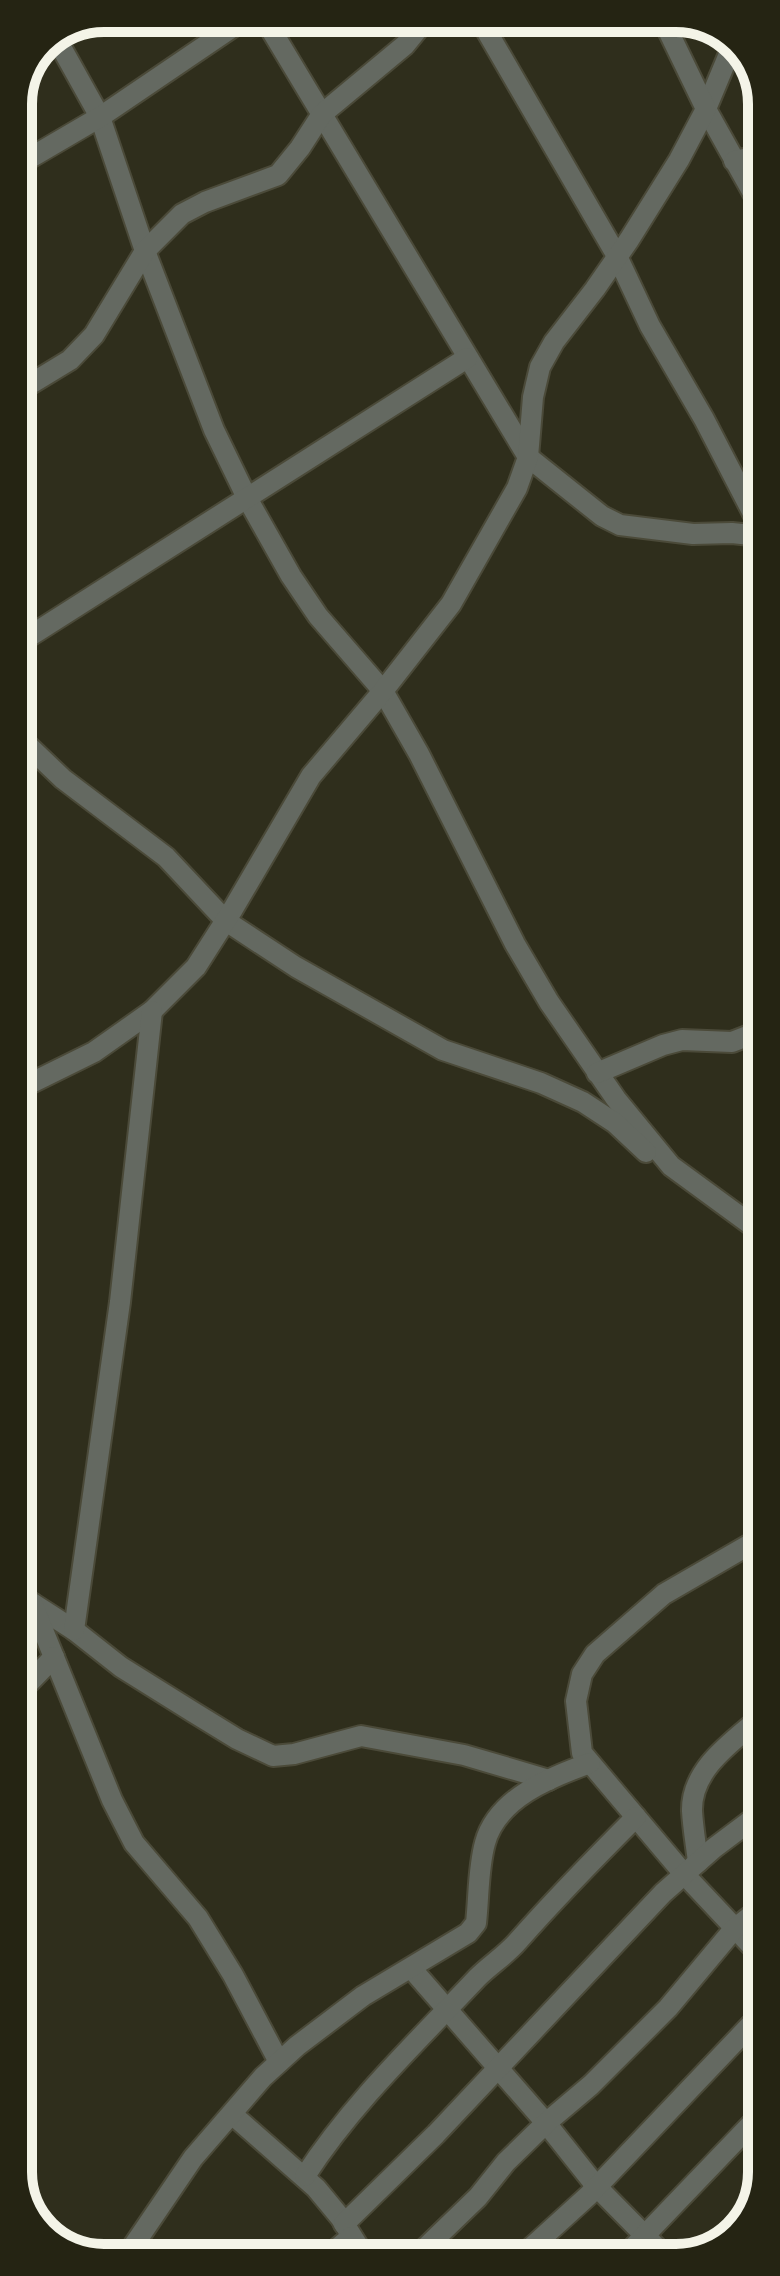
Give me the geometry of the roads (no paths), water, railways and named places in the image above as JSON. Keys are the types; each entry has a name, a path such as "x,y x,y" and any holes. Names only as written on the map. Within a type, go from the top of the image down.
{"street":[{"path":"32,157 100,117 225,32"},
{"path":"272,32 528,457 602,516 620,525 693,534 748,535"},
{"path":"32,383 70,360 94,335 145,251 182,214 205,202 278,175 322,114 405,45 416,32"},
{"path":"487,32 617,256 650,326 704,419 748,504"},
{"path":"669,32 748,185"},
{"path":"61,47 100,117 145,251 214,430 247,498 291,576 318,616 383,691 419,754 515,944 549,1002 616,1099 671,1166"},
{"path":"32,1083 94,1052 152,1011 196,967 311,776 451,604 517,488 528,457 533,397 540,367 679,160 706,109 729,55"},
{"path":"734,161 748,158"},
{"path":"32,635 467,358"},
{"path":"32,749 63,779 166,857 226,921 308,974 443,1050 541,1083 583,1102 615,1123 643,1150 671,1166 748,1222"},
{"path":"74,1630 120,1302 152,1011"},
{"path":"597,1073 682,1040 732,1042 748,1036"},
{"path":"748,1546 664,1594 595,1654 582,1674 576,1701 582,1753 636,1817 691,1868 734,1929 748,1943"},
{"path":"32,1604 74,1630 121,1667 237,1739 273,1756 294,1754 361,1736 464,1755 549,1780"},
{"path":"32,1612 54,1657 112,1800 134,1843 198,1918 233,1975 279,2062"},
{"path":"32,1680 54,1657"},
{"path":"691,1868 692,1809 700,1778 716,1757 748,1729"},
{"path":"135,2244 193,2158 279,2062 327,2021 363,1996 468,1933 476,1923 486,1840 507,1807 549,1780 590,1763"},
{"path":"305,2176 362,2100 636,1817"},
{"path":"337,2244 616,1940 691,1868 748,1823"},
{"path":"429,2244 478,2197 506,2162 591,2085 668,2008 734,1929 748,1918"},
{"path":"411,1968 546,2123 596,2186 654,2244"},
{"path":"535,2244 596,2186 748,2028"},
{"path":"233,2115 305,2176 357,2244"},
{"path":"635,2244 748,2127"}]}
